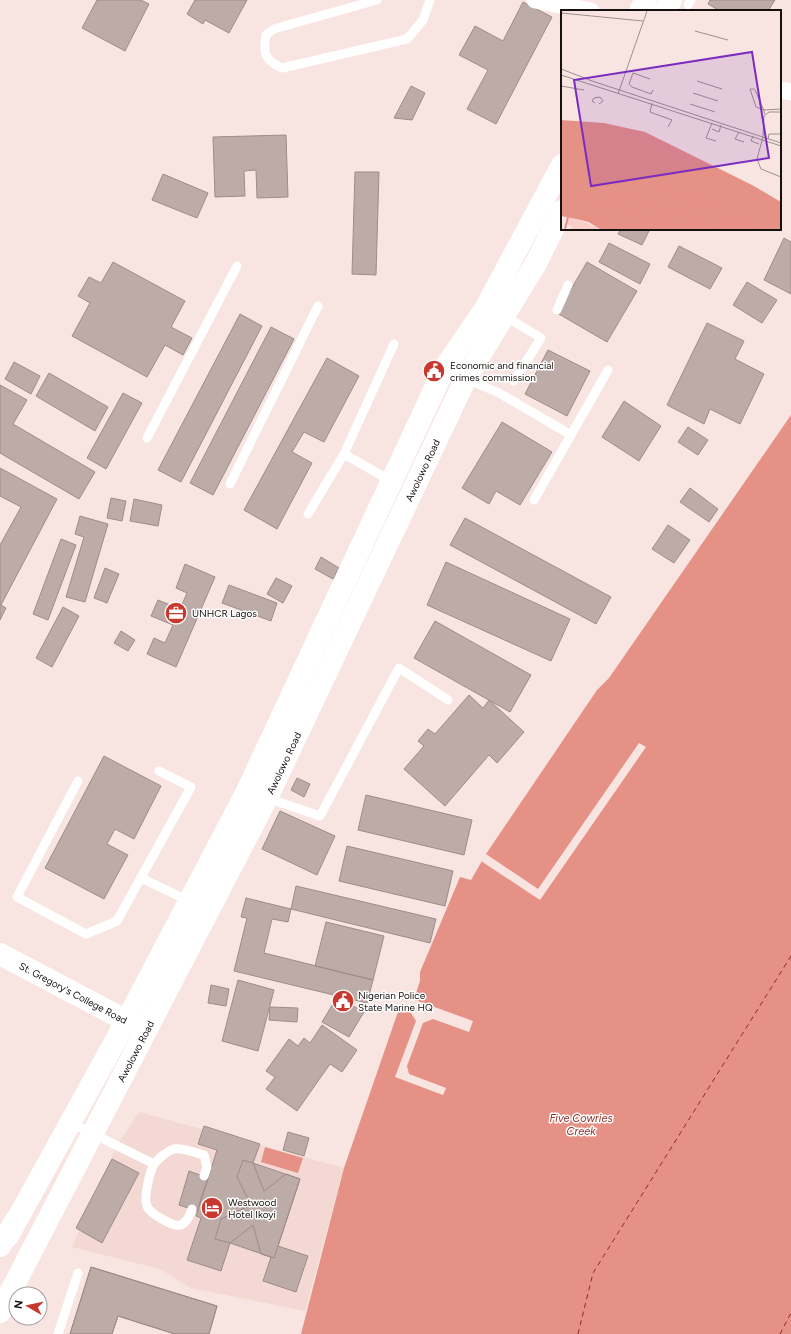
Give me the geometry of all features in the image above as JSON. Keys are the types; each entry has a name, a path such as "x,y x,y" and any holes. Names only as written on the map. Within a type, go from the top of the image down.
{"main road":[{"path":"641,10 646,0"},
{"path":"667,10 683,2"},
{"name":"Awolowo Road","path":"0,1312 146,1031 257,795 466,378 495,312 557,188 561,170"},
{"name":"Awolowo Road","path":"0,1254 16,1220 69,1123 128,1020 189,901 257,795 392,482 444,369 495,312 534,265 561,213"},
{"name":"St. Gregory's College Road","path":"0,954 128,1020 146,1031"},
{"path":"0,1246 16,1220"}],"street":[{"path":"535,0 586,10"},
{"path":"781,90 791,92"}],"lane":[{"path":"377,0 274,29 266,35 264,46 266,57 272,64 282,68 407,39 423,20 430,0"},
{"path":"147,438 237,266"},
{"path":"557,310 568,285"},
{"path":"230,484 318,306"},
{"path":"495,312 541,338 514,381"},
{"path":"308,514 344,454 394,344"},
{"path":"444,369 499,393 571,435"},
{"path":"534,500 608,370"},
{"path":"344,454 392,482"},
{"path":"257,795 320,816 399,668 448,700"},
{"path":"78,781 17,897 86,934 116,921 191,787 159,771"},
{"path":"141,878 189,901"},
{"path":"69,1123 154,1164"},
{"path":"192,1209 188,1220 182,1225 174,1226 150,1211 146,1205 145,1196 154,1164 168,1152 180,1149 204,1155 208,1167 204,1176"},
{"path":"58,1334 78,1273"}],"shaded area":[{"name":"Westwood Hotel Ikoyi","path":"139,1112 344,1168 305,1311 191,1288 160,1269 72,1247 116,1147"}],"water":[{"name":"Five Cowries Creek","path":"791,415 791,1334 301,1334 344,1168 400,1006 404,996 414,999 420,981 420,972 460,877 471,880 486,854 597,690 609,678"},
{"path":"265,1147 303,1158 298,1173 261,1162"}],"pier":[{"path":"639,743 646,747 540,900 481,861 486,854 538,889"},
{"path":"404,996 473,1021 469,1032 433,1019 423,1023 407,1066 409,1074 446,1088 443,1095 395,1077 416,1021 409,1010 400,1006"}],"building":[{"path":"97,0 141,0 149,4 125,51 82,28"},
{"path":"195,0 247,0 229,33 205,20 203,24 187,14"},
{"path":"710,0 775,0 769,10 718,10 708,4"},
{"path":"523,2 552,17 496,124 467,109 488,70 459,55 475,26 503,41"},
{"path":"411,86 425,93 412,120 394,118"},
{"path":"286,135 288,197 257,198 256,170 244,171 245,196 215,197 213,137"},
{"path":"355,172 379,172 376,275 352,274"},
{"path":"163,174 208,193 197,218 152,200"},
{"path":"620,230 650,230 642,245 618,234"},
{"path":"784,238 791,242 791,294 764,280"},
{"path":"609,243 650,264 640,284 599,262"},
{"path":"679,246 722,268 710,289 668,267"},
{"path":"113,262 185,301 171,327 192,338 183,355 165,345 147,377 72,336 90,303 78,296 89,277 101,283"},
{"path":"587,262 637,291 607,342 557,313"},
{"path":"747,282 777,300 762,323 733,305"},
{"path":"240,314 262,326 181,482 158,470"},
{"path":"707,323 744,341 735,359 764,374 740,424 710,409 704,424 667,405"},
{"path":"271,327 294,339 213,495 190,483"},
{"path":"548,350 590,371 567,416 525,394"},
{"path":"327,358 359,376 324,442 304,432 292,452 312,463 277,529 244,510"},
{"path":"14,362 40,376 31,394 5,379"},
{"path":"49,373 108,407 95,431 36,396"},
{"path":"0,385 27,400 13,424 95,472 79,499 0,453"},
{"path":"123,393 142,403 106,469 87,458"},
{"path":"624,401 661,426 639,461 602,437"},
{"path":"502,422 552,452 520,505 496,491 489,504 462,488"},
{"path":"688,427 708,440 698,455 678,442"},
{"path":"0,468 57,499 1,605 6,608 0,620 0,545 21,507 0,496"},
{"path":"690,488 718,509 709,522 680,502"},
{"path":"111,498 126,501 122,521 107,518"},
{"path":"134,499 162,505 158,526 130,521"},
{"path":"80,516 108,524 85,602 66,597 84,537 75,534"},
{"path":"465,518 611,597 596,624 450,545"},
{"path":"668,525 690,540 674,563 652,549"},
{"path":"61,539 76,545 48,620 33,614"},
{"path":"321,557 339,568 333,579 315,569"},
{"path":"446,562 570,619 551,661 427,605"},
{"name":"UNHCR Lagos","path":"185,564 215,577 176,667 147,654 154,638 165,643 173,625 151,616 158,600 180,609 187,593 176,588"},
{"path":"105,568 119,574 107,603 94,598"},
{"path":"276,578 292,586 283,603 267,594"},
{"path":"229,585 277,603 271,621 222,603"},
{"path":"63,607 79,616 52,667 36,658"},
{"path":"435,621 531,675 510,712 414,658"},
{"path":"121,631 135,640 128,651 114,643"},
{"path":"469,695 483,708 489,700 524,732 497,763 489,755 445,806 404,769 424,746 418,741 428,729 435,734"},
{"path":"104,756 161,786 134,839 115,829 107,844 128,855 104,899 45,868"},
{"path":"297,778 310,784 304,797 291,790"},
{"path":"366,795 472,820 464,855 358,830"},
{"path":"280,811 335,836 317,875 262,849"},
{"path":"347,846 453,871 445,906 339,881"},
{"path":"296,886 436,919 430,943 291,909"},
{"path":"246,898 291,909 288,922 272,919 264,953 373,980 367,1003 234,971 247,918 241,917"},
{"path":"326,922 384,936 373,980 315,966"},
{"path":"238,980 274,990 258,1051 222,1041"},
{"path":"211,985 229,989 226,1006 208,1003"},
{"path":"337,997 364,1012 349,1037 322,1022"},
{"path":"270,1007 298,1008 297,1022 269,1020"},
{"path":"322,1025 357,1050 342,1072 330,1064 297,1111 266,1089 275,1077 266,1071 289,1039 298,1046 304,1038 310,1043"},
{"path":"204,1126 260,1144 253,1163 300,1179 278,1246 308,1256 296,1292 263,1281 271,1257 230,1243 221,1271 187,1260 201,1218 196,1216 217,1150 198,1144"},
{"path":"288,1132 309,1138 304,1156 283,1150"},
{"path":"112,1159 139,1173 102,1243 76,1228"},
{"path":"243,1160 253,1163 264,1191 286,1174 300,1179 274,1258 261,1254 253,1225 230,1243 215,1239 221,1219 251,1205 237,1177"},
{"path":"189,1171 208,1178 197,1211 179,1205"},
{"path":"91,1267 217,1306 209,1334 175,1334 118,1316 112,1334 70,1334"},
{"path":"91,1267 217,1306 209,1334 175,1334 118,1316 112,1334 70,1334"}],"ferry route":[{"path":"578,1334 593,1273 791,956"},
{"path":"780,1334 791,1313"}],"place":[{"name":"Economic and financial crimes commission","path":"434,371"},
{"name":"UNHCR Lagos","path":"176,613"},
{"name":"Nigerian Police State Marine HQ","path":"343,1001"},
{"name":"Westwood Hotel Ikoyi","path":"212,1208"}]}
